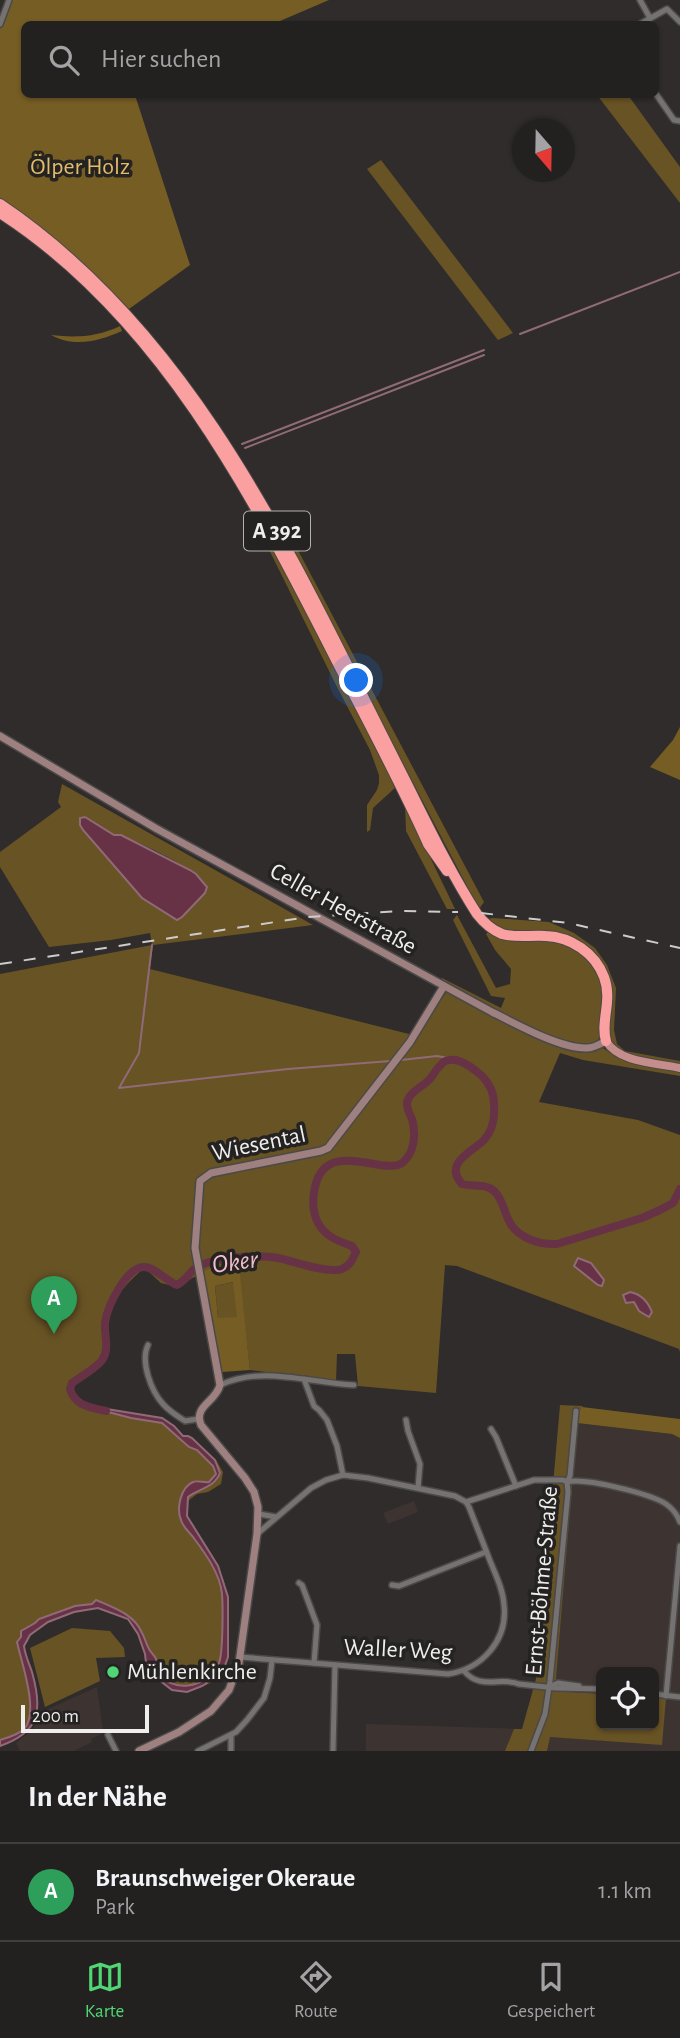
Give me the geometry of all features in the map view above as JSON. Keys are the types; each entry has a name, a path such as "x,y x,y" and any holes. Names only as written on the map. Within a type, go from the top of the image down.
{"highway":[{"name":"A 392","path":"0,204 65,254 117,304 161,354 204,412 293,560 462,889"},
{"name":"A 392","path":"0,213 43,245 98,294 149,350 198,415 280,551 432,849 462,889"},
{"path":"462,889 477,914 492,929 511,935 560,938 579,947 592,958 607,986 604,1031 606,1041"}],"main road":[{"path":"606,1041 612,1050 621,1056 680,1068"}],"street":[{"path":"0,24 9,0"},
{"path":"640,0 650,18"},
{"path":"645,21 667,9 680,22"},
{"path":"659,98 674,120 680,121"},
{"name":"Celler Heerstraße","path":"0,736 157,830 525,1028 563,1043 588,1048 606,1041"},
{"name":"Wiesental","path":"220,1385 196,1257 198,1186 202,1178 211,1173 328,1148 410,1042 444,986"},
{"path":"148,1345 146,1365 159,1399 185,1421 199,1415 217,1393 220,1385 235,1378 256,1375 354,1385"},
{"path":"304,1379 314,1406 327,1420 337,1446 343,1475"},
{"name":"Ernst-Böhme-Straße","path":"531,1751 545,1714 550,1687 567,1482 576,1411"},
{"path":"141,1751 186,1728 211,1711 229,1690 238,1670 259,1514 250,1485 201,1425 199,1415"},
{"path":"406,1420 420,1464 418,1488"},
{"path":"491,1429 516,1486"},
{"path":"257,1534 318,1484 343,1475 456,1496 466,1502 503,1596 504,1620 498,1640 489,1653 464,1671"},
{"path":"466,1502 543,1479 563,1479 567,1482 574,1480 608,1486 660,1501 675,1512 680,1522"},
{"path":"259,1514 276,1517"},
{"path":"666,1696 680,1546"},
{"path":"392,1585 399,1586 486,1552"},
{"path":"299,1583 306,1594 317,1625 314,1663"},
{"name":"Waller Weg","path":"240,1657 431,1674 464,1671 474,1680 550,1687 558,1683 596,1689"},
{"path":"198,1751 236,1732 264,1698 271,1678 272,1660"},
{"path":"332,1751 335,1665"},
{"path":"659,1695 680,1697"},
{"path":"108,1735 116,1751"},
{"path":"231,1735 231,1751"}],"shaded area":[{"path":"599,98 630,98 680,167 680,203"},
{"path":"381,160 513,333 498,340 367,169"},
{"path":"238,487 280,561 396,787 373,808 370,830 367,832 367,805 379,783 379,775 370,750"},
{"path":"291,537 484,902 479,909 286,540"},
{"path":"62,784 313,925 153,945 150,969 417,1036 447,991 512,1027 565,1049 589,1052 603,1048 626,1061 680,1071 680,1076 583,1060 560,1053 539,1102 638,1120 680,1135 680,1352 679,1349 457,1266 445,1265 436,1393 358,1386 355,1354 337,1354 336,1381 250,1370 238,1266 203,1272 177,1287 161,1283 148,1271 142,1270 125,1286 111,1307 106,1328 107,1347 101,1366 80,1377 71,1389 76,1399 108,1409 162,1418 216,1460 223,1472 221,1484 208,1492 197,1494 188,1501 185,1516 212,1555 224,1581 229,1656 224,1670 216,1680 187,1691 158,1680 139,1633 129,1618 99,1607 74,1610 50,1620 28,1634 21,1646 36,1694 26,1728 0,1743 0,974 152,945 150,933 49,947 0,867 0,852 61,807 58,802","holes":["85,817 114,835 121,835 183,866 195,874 207,890 177,919 142,898 83,830"]},
{"path":"405,805 455,909 447,909 406,831"},
{"path":"85,817 114,835 121,835 190,870 207,887 205,893 177,920 142,898 83,830 80,818"},
{"path":"457,915 496,988 510,984 511,969 495,950 486,934 488,932 512,939 561,942 586,957 603,982 604,1006 601,1034 597,1041 590,1045 560,1039 516,1020 441,980 442,978 501,1008 505,998 491,996 453,920"},
{"path":"486,919 549,922 574,933 595,948 607,965 616,988 614,1030 617,1044 625,1051 680,1061 680,1065 627,1054 613,1045 609,1033 610,992 579,943 508,932 498,929"},
{"path":"578,1258 591,1263 604,1280 602,1286 574,1266"},
{"path":"234,1282 238,1318 218,1318 215,1286"},
{"path":"630,1292 646,1302 652,1312 649,1317 639,1311 634,1302 626,1303 623,1295"},
{"path":"82,1405 162,1418 183,1436 192,1438 215,1460 220,1473 210,1485 188,1497 187,1516 218,1566 228,1597 228,1657 217,1677 202,1686 187,1692 172,1690 154,1676 146,1663 138,1634 128,1619 98,1608 74,1612 48,1622 30,1635 24,1646 37,1698 35,1718 31,1727 23,1734 0,1746 0,1740 20,1732 29,1720 30,1698 17,1642 21,1631 39,1619 75,1606 92,1604 96,1600 134,1621 156,1659 155,1669 170,1683 188,1686 197,1683 206,1679 219,1663 223,1619 221,1586 207,1557 183,1525 179,1510 185,1488 195,1481 209,1482 216,1474 213,1466 162,1423"},
{"path":"560,1405 583,1406 578,1413 555,1691 596,1694 596,1730 659,1730 659,1697 666,1698 662,1745 550,1737 547,1751 505,1751 514,1729 522,1729 536,1679"},
{"path":"577,1423 672,1434 680,1438 680,1751 366,1751 366,1724 522,1729 555,1691"},
{"path":"414,1501 418,1512 388,1524 383,1513"},
{"path":"72,1628 110,1631 124,1648 125,1657 96,1658 100,1681 45,1707 30,1648"},
{"path":"97,1687 103,1733 74,1751 20,1751 16,1743 32,1730 44,1711"}],"green space":[{"name":"Ölper Holz","path":"10,0 329,0 280,21 21,21 21,98 136,98 190,265 129,309 67,250 0,198 0,29"},
{"path":"120,326 122,331 87,342 69,341 51,335 86,336"},
{"path":"680,727 680,780 650,767 673,740"},
{"path":"239,1266 250,1370 222,1372 203,1272 211,1268","holes":["233,1282 237,1317 218,1318 215,1286"]},
{"path":"582,1407 680,1419 680,1438 672,1434 577,1423"}],"waterway":[{"path":"520,334 680,272"},
{"path":"242,444 484,350"},
{"path":"245,448 484,355"},
{"path":"152,945 139,1053 119,1088 288,1069 390,1061"},
{"path":"401,1060 437,1056 454,1059"},
{"name":"Oker","path":"106,1411 79,1402 70,1389 72,1383 97,1366 104,1356 105,1323 113,1298 124,1280 137,1269 144,1267 177,1285 203,1264 251,1256 278,1258 330,1270 347,1266 356,1252 352,1246 325,1232 315,1214 314,1192 321,1172 331,1164 343,1161 394,1166 402,1163 410,1154 414,1137 408,1100 446,1061 459,1061 479,1074 489,1086 494,1101 494,1119 489,1132 484,1140 457,1164 457,1177 462,1184 483,1186 494,1191 513,1227 523,1236 536,1242 557,1244 660,1210 673,1203 680,1189"}],"railway":[{"path":"0,964 308,917 399,911 458,912"},
{"path":"481,913 568,923 680,948"}],"place":[{"name":"Braunschweiger Okeraue","path":"54,1334"},
{"name":"Mühlenkirche","path":"113,1672"}]}
